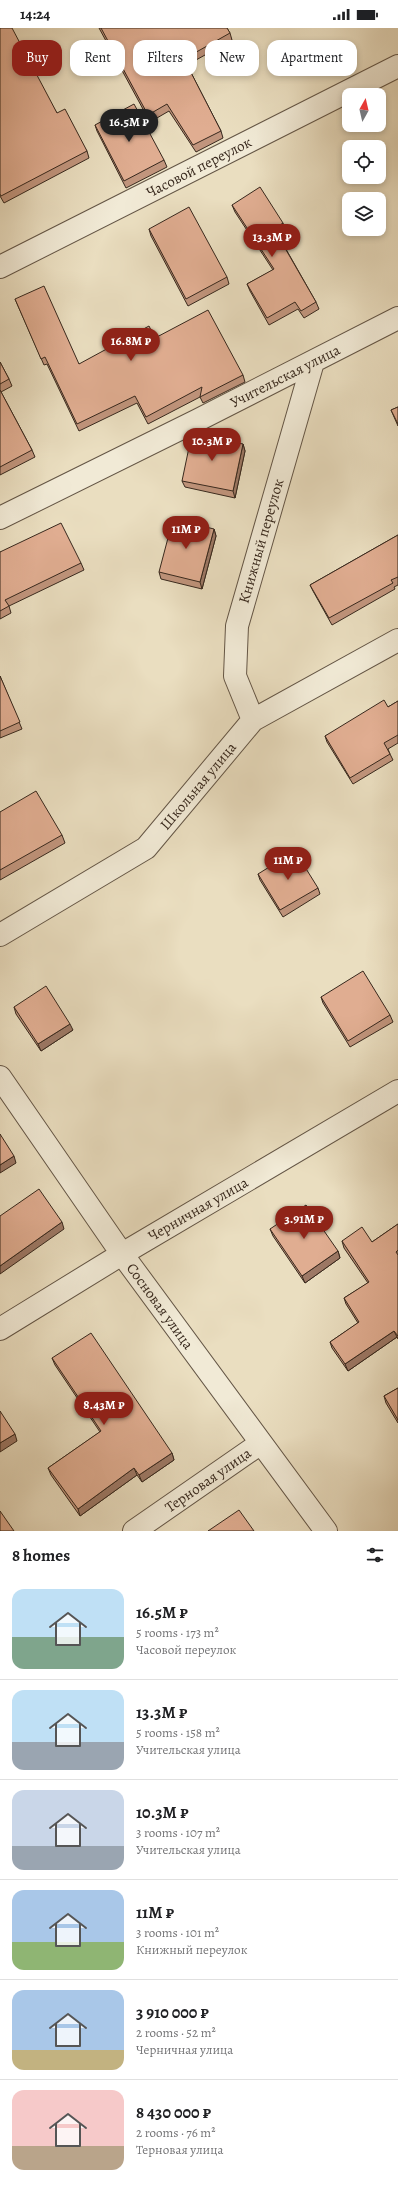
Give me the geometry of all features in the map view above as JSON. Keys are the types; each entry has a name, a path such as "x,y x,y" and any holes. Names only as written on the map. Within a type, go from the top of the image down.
{"street":[{"name":"Часовой переулок","path":"0,267 398,66"},
{"name":"Учительская улица","path":"0,518 398,318"},
{"name":"Книжный переулок","path":"252,720 235,676 237,626 313,362"},
{"name":"Школьная улица","path":"0,935 146,848 252,720 398,640"},
{"name":"Сосновая улица","path":"0,1077 122,1254 326,1531"},
{"name":"Черничная улица","path":"0,1328 398,1091"},
{"name":"Терновая улица","path":"134,1531 261,1443"}],"building":[{"path":"0,28 12,28 18,40 12,40 12,76 37,76 57,113 65,109 87,151 1,196"},
{"path":"101,28 227,28 230,33 218,40 205,40 205,47 197,52 197,40 133,40 133,76 193,76 221,131 193,145 167,104 148,115 125,72 125,40 107,40"},
{"path":"134,104 164,160 124,181 95,125"},
{"path":"260,187 283,223 274,229 316,302 301,311 295,302 267,318 247,284 274,269 232,205"},
{"path":"189,207 227,277 186,299 149,229"},
{"path":"44,286 79,364 149,326 155,338 208,310 243,375 200,397 202,387 146,417 135,396 77,424 45,357 41,359 15,299"},
{"path":"0,362 9,379 0,384"},
{"path":"0,390 32,450 0,467"},
{"path":"398,407 398,424 391,410"},
{"path":"192,433 243,444 233,491 182,481"},
{"path":"173,519 214,529 200,582 159,572"},
{"path":"61,523 81,563 5,600 9,606 0,611 0,552"},
{"path":"398,535 398,577 391,580 393,583 329,618 310,585"},
{"path":"0,676 20,722 0,731"},
{"path":"384,700 388,707 398,701 398,735 384,743 390,754 350,778 325,736"},
{"path":"36,791 62,835 0,870 0,812"},
{"path":"295,851 318,888 280,910 258,874"},
{"path":"363,971 390,1015 348,1041 321,997"},
{"path":"46,986 70,1024 38,1044 14,1007"},
{"path":"0,1134 14,1156 0,1165"},
{"path":"39,1189 62,1222 0,1266 0,1216"},
{"path":"306,1205 338,1251 302,1276 270,1229"},
{"path":"398,1224 398,1250 396,1252 398,1255 398,1336 394,1331 345,1364 330,1342 359,1322 344,1298 369,1282 342,1241 362,1227 372,1242"},
{"path":"91,1333 172,1453 139,1475 134,1468 78,1509 48,1468 101,1431 52,1358"},
{"path":"398,1388 398,1420 384,1396"},
{"path":"0,1411 15,1434 0,1443"},
{"path":"239,1510 254,1531 208,1531"},
{"path":"0,1511 14,1531 0,1531"}]}
